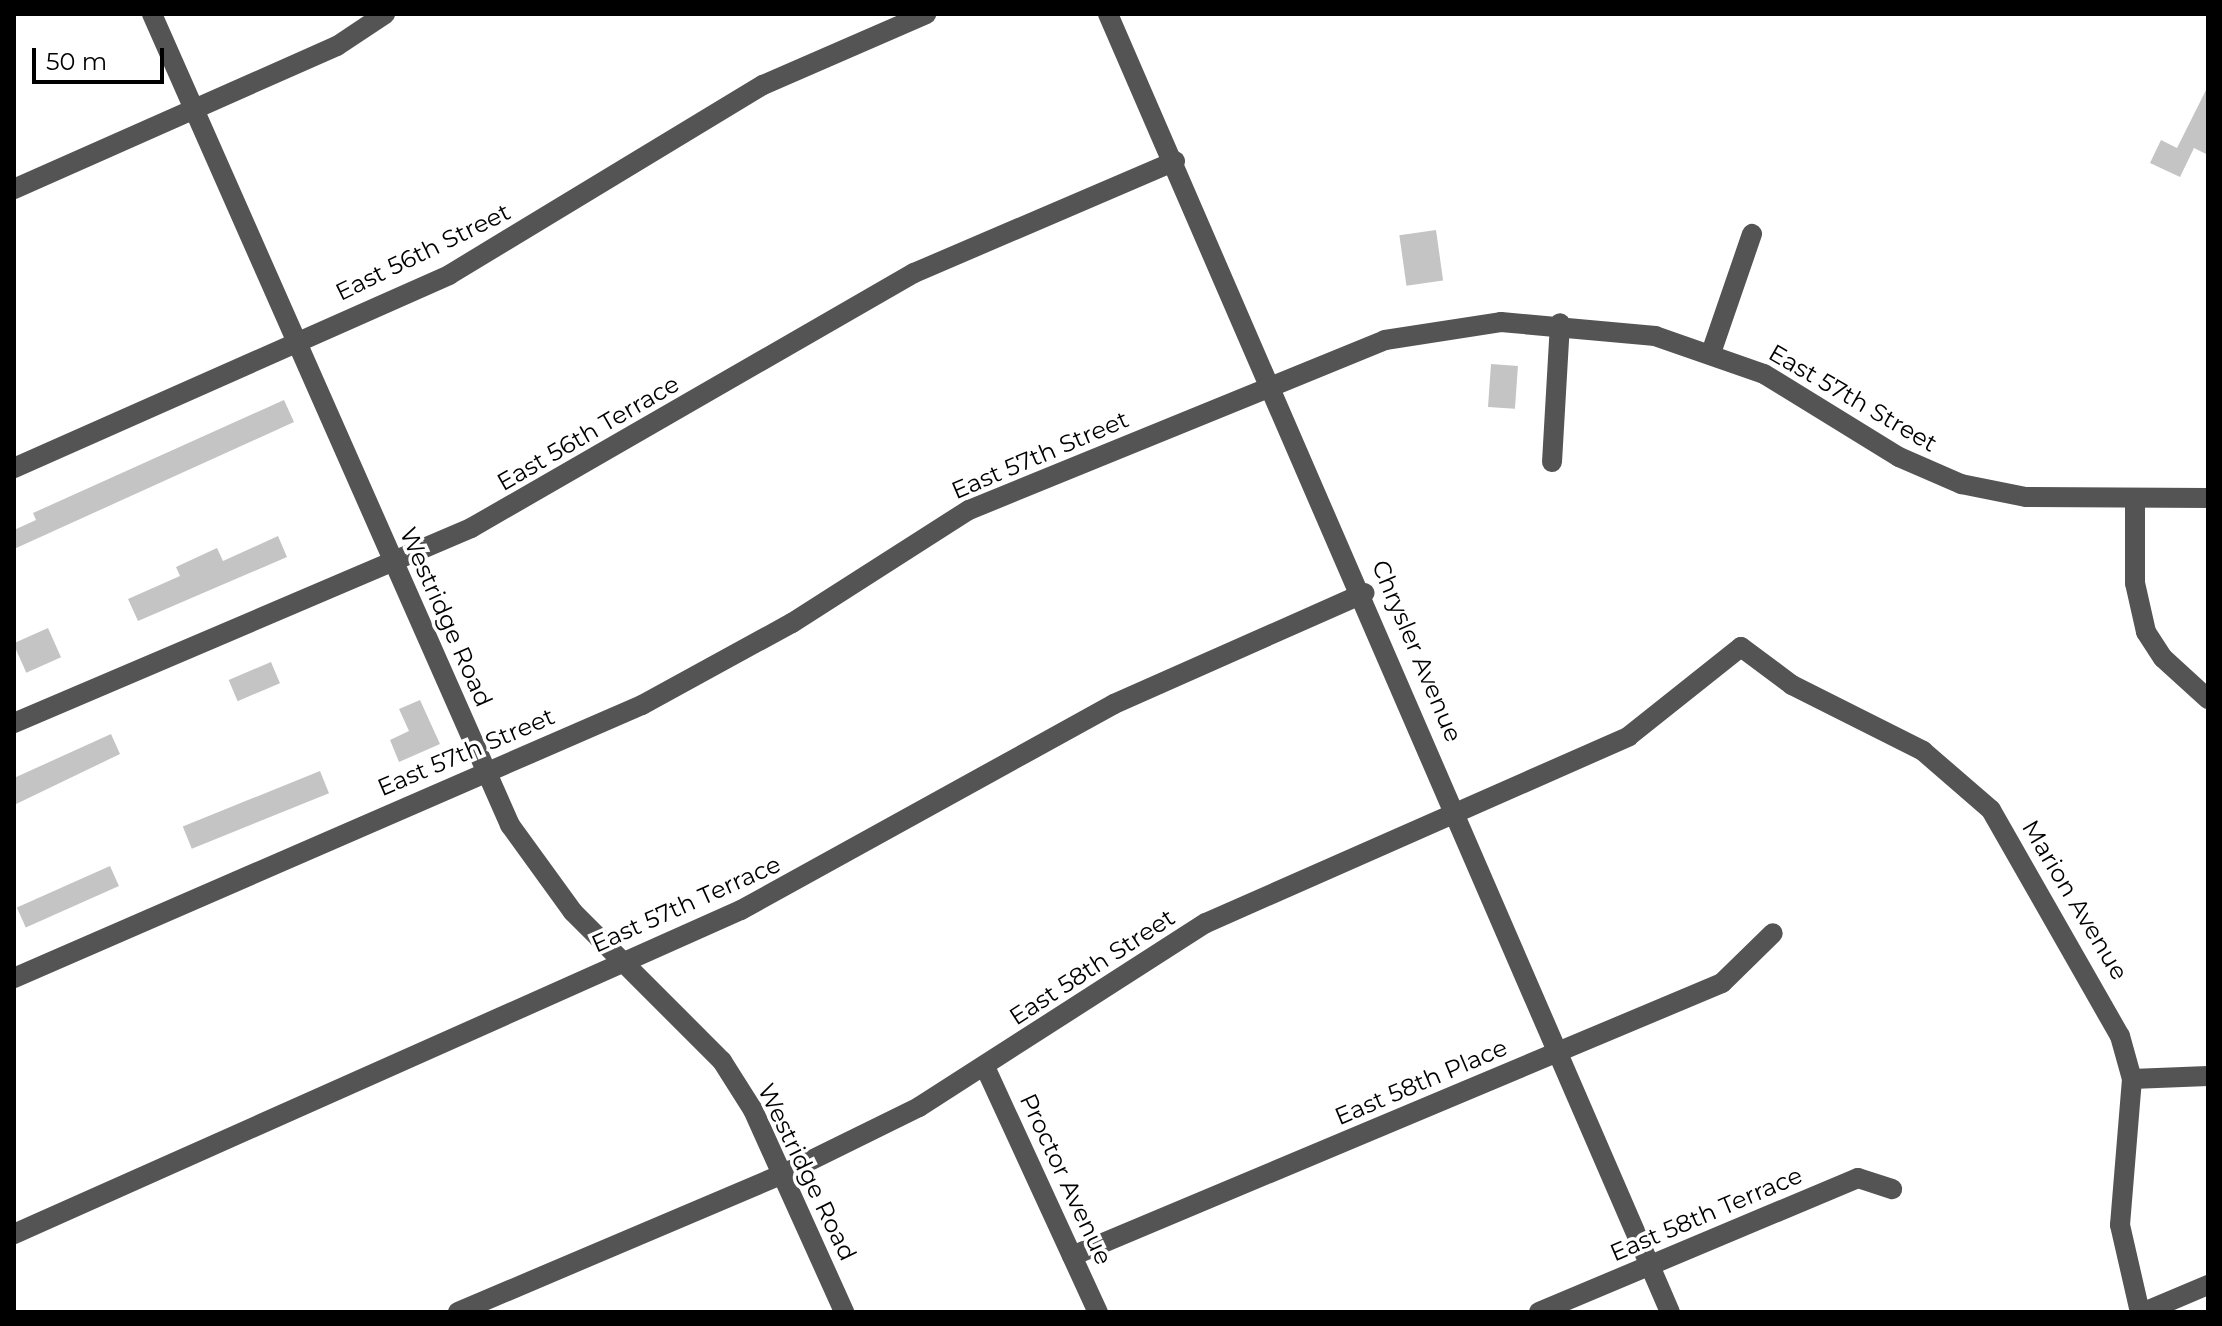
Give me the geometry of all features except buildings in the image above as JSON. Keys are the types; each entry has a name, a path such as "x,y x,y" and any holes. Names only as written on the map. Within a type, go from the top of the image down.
{"street":[{"name":"Westridge Road","path":"152,14 485,771 538,871 722,1061 783,1174 844,1312"},
{"path":"14,189 337,46 385,14"},
{"name":"East 56th Street","path":"14,468 501,248 763,85 926,14"},
{"name":"Chrysler Avenue","path":"1108,14 1364,593 1670,1312"},
{"name":"East 56th Terrace","path":"14,723 392,560 551,487 914,273 1175,161"},
{"path":"1711,353 1752,234"},
{"path":"1552,462 1560,323"},
{"name":"East 57th Street","path":"14,978 718,667 969,510 1272,381 1370,344 1442,328 1560,323 1711,353 1764,374 1899,457 1961,484 2026,497 2135,499"},
{"path":"2208,498 2135,499 2135,583 2146,632 2163,658 2208,699"},
{"name":"East 57th Terrace","path":"14,1234 625,961 848,857 1114,704 1364,593"},
{"name":"East 58th Street","path":"458,1312 783,1174 986,1069 1206,923 1456,809 1629,736 1741,647"},
{"name":"Marion Avenue","path":"1741,647 1792,685 1923,751 1991,810 2106,1003 2132,1079 2120,1225 2142,1312"},
{"name":"East 58th Place","path":"1072,1256 1722,983 1773,933"},
{"name":"Proctor Avenue","path":"986,1069 1098,1312"},
{"path":"2132,1079 2208,1076"},
{"name":"East 58th Terrace","path":"1539,1312 1858,1178 1892,1189"},
{"path":"2142,1312 2208,1285"}]}
